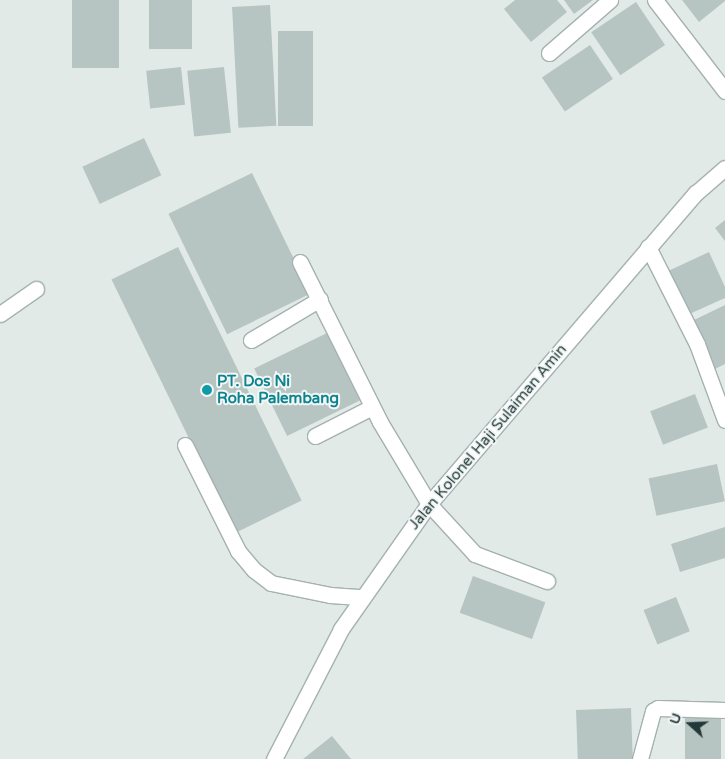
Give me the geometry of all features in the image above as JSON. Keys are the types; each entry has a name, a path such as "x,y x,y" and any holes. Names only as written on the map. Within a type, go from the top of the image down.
{"street":[{"path":"549,53 610,0"},
{"path":"655,0 725,91"},
{"name":"Jalan Kolonel Haji Sulaiman Amin","path":"274,759 341,629 429,504 648,247 696,193 725,168"},
{"path":"648,247 697,344 725,420"},
{"path":"300,262 372,407 429,504 475,554 547,581"},
{"path":"0,314 36,289"},
{"path":"251,340 320,300"},
{"path":"315,436 372,407"},
{"path":"185,445 238,552 254,570 271,583 330,595 362,597"},
{"path":"640,759 653,711 658,708 725,710"}],"building":[{"path":"72,0 119,0 119,68 72,68"},
{"path":"149,0 192,0 192,49 149,49"},
{"path":"515,0 557,0 567,12 531,42 504,9"},
{"path":"564,0 593,0 574,14"},
{"path":"682,0 725,0 725,1 699,22"},
{"path":"636,2 665,45 620,75 591,32"},
{"path":"270,5 276,126 238,128 232,7"},
{"path":"278,31 313,31 313,126 278,126"},
{"path":"590,45 613,79 565,111 542,77"},
{"path":"181,67 185,105 150,108 146,71"},
{"path":"224,67 231,133 194,137 187,71"},
{"path":"144,138 161,175 100,204 82,167"},
{"path":"252,173 311,293 227,334 168,214"},
{"path":"725,220 725,241 715,228"},
{"name":"PT. Dos Ni Roha Palembang","path":"178,247 302,500 235,533 111,279"},
{"path":"709,252 725,287 725,298 685,316 666,272"},
{"path":"725,305 725,364 715,369 692,321"},
{"path":"327,333 360,400 287,436 254,369"},
{"path":"695,394 708,428 663,445 650,411"},
{"path":"717,464 725,501 656,516 649,479"},
{"path":"725,527 725,558 680,572 671,544"},
{"path":"473,576 545,602 532,639 460,613"},
{"path":"676,597 690,631 657,644 644,610"},
{"path":"631,708 633,759 578,759 576,710"},
{"path":"685,711 721,711 721,759 685,759"},
{"path":"332,736 351,759 303,759"}],"place":[{"name":"PT. Dos Ni Roha Palembang","path":"207,390"}]}
